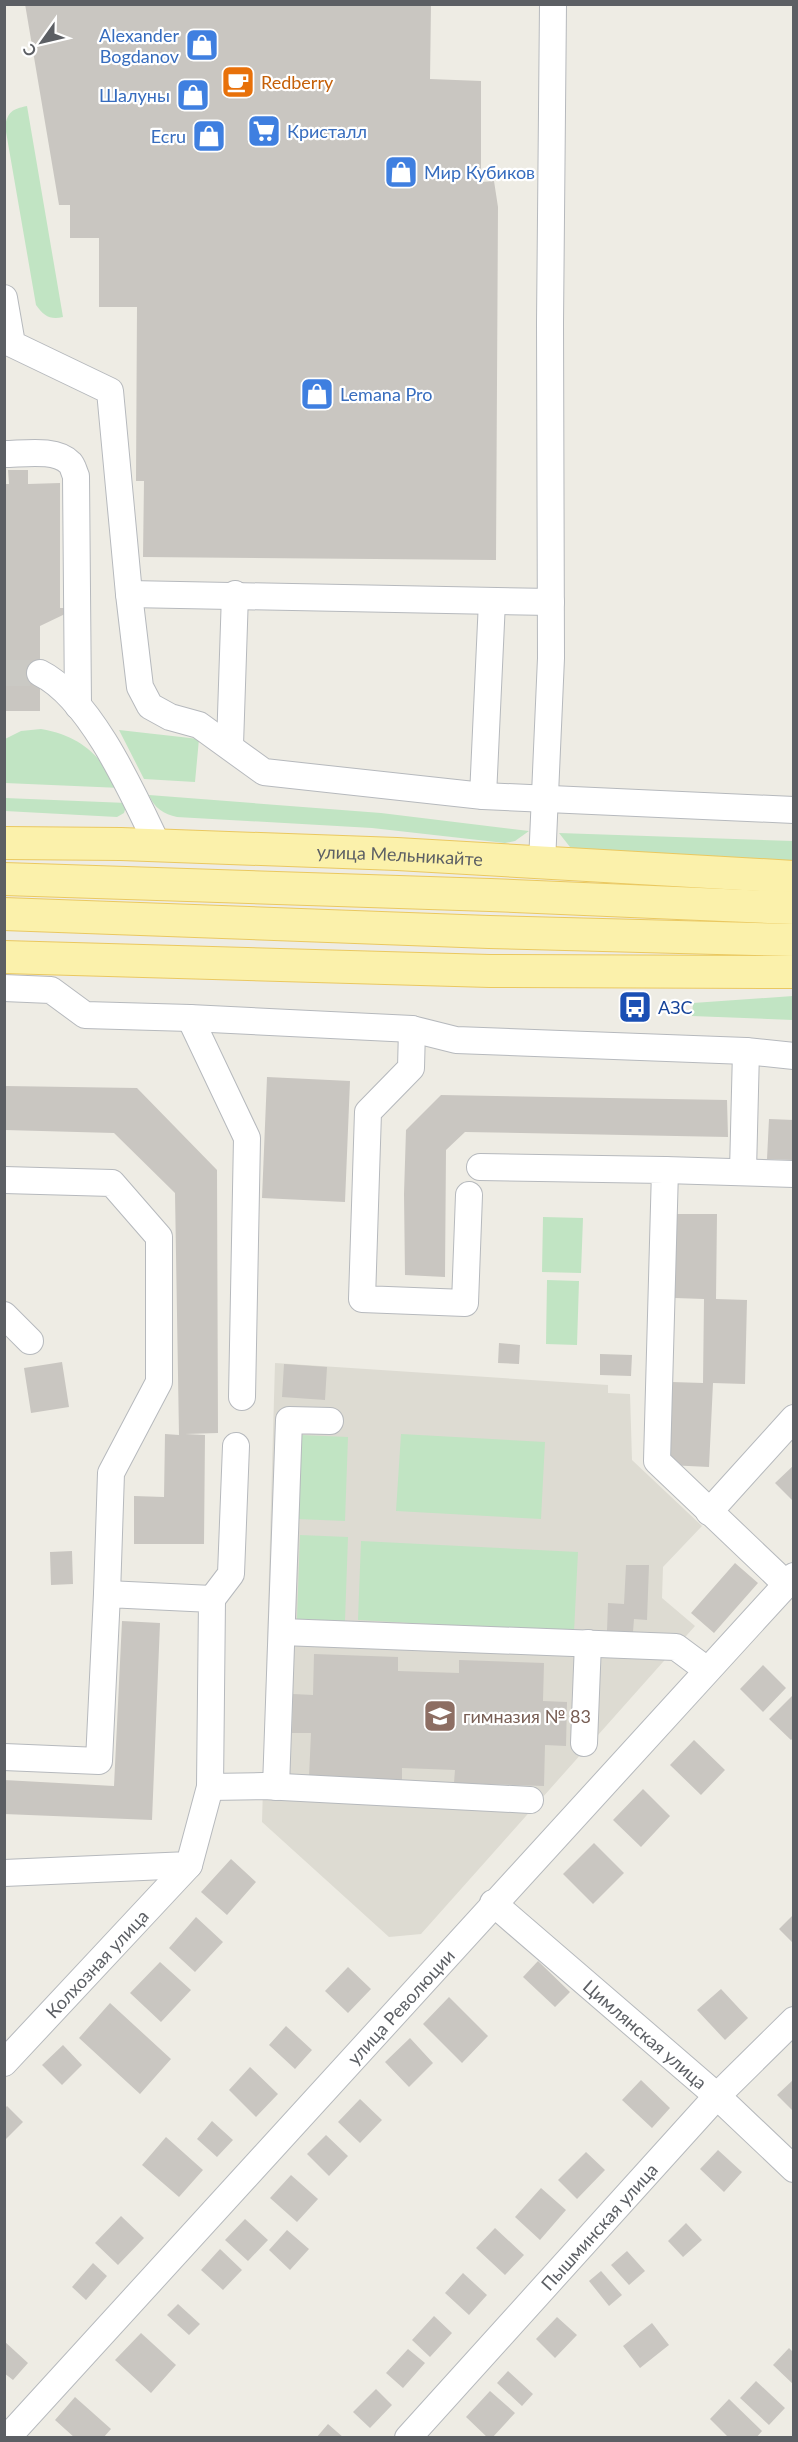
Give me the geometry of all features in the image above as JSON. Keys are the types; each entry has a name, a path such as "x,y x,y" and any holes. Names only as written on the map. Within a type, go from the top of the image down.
{"main road":[{"path":"4,828 122,844"},
{"name":"улица Мельникайте","path":"4,843 122,844 397,854 794,877"},
{"name":"улица Мельникайте","path":"4,879 490,895 794,908"},
{"path":"4,914 489,932 794,939"},
{"path":"4,957 490,971 794,972"}],"street":[{"path":"542,862 551,602 550,323 553,4"},
{"path":"4,298 12,344 110,391 140,687 150,706 170,717 199,725 230,745 264,772 483,796 794,810"},
{"path":"4,454 43,454 61,457 71,464 76,476 78,706"},
{"path":"129,594 235,594 551,602"},
{"path":"230,745 235,594"},
{"path":"483,796 492,601"},
{"path":"40,673 52,679 78,706 102,740 132,791 158,846"},
{"path":"51,990 63,975 81,959"},
{"path":"4,988 51,990 85,1015 412,1029 456,1040 746,1051 794,1056"},
{"path":"190,1018 247,1138 242,1397"},
{"path":"412,1029 411,1068 368,1112 362,1299 465,1303 470,1195"},
{"path":"743,1171 746,1051"},
{"path":"480,1167 743,1171 794,1174"},
{"path":"665,1170 657,1461 709,1512 790,1580"},
{"path":"4,1180 112,1184 159,1237 159,1382 111,1473 99,1761 4,1757"},
{"path":"4,1315 30,1341"},
{"path":"709,1512 794,1418"},
{"path":"276,1787 289,1420 330,1422"},
{"path":"4,1873 189,1865 210,1787 212,1599 231,1574 236,1446"},
{"name":"улица Революции","path":"12,2432 790,1580"},
{"path":"107,1594 212,1599"},
{"path":"282,1632 676,1647 707,1671"},
{"path":"584,1743 588,1643"},
{"path":"210,1787 276,1787 530,1800"},
{"name":"Колхозная улица","path":"4,2063 189,1865"},
{"name":"Цимлянская улица","path":"493,1903 717,2096 794,2169"},
{"name":"Пышминская улица","path":"408,2438 717,2096 794,2020"}],"shaded area":[{"name":"гимназия № 83","path":"275,1363 608,1385 608,1393 630,1394 632,1460 702,1526 663,1567 662,1598 695,1626 421,1934 389,1937 262,1822"}],"green space":[{"path":"27,106 63,317 58,318 48,316 36,305 5,126 12,112"},
{"path":"41,729 79,742 97,757 121,788 5,783 5,739 21,731"},
{"path":"119,730 199,739 195,782 144,779"},
{"path":"149,795 381,813 529,831 515,841 505,843 372,828 177,817 160,810"},
{"path":"5,798 127,803 124,813 117,817 5,811"},
{"path":"559,833 793,841 793,866 579,850 570,847"},
{"path":"793,996 793,1020 692,1016 693,1003"},
{"path":"543,1217 583,1218 581,1273 542,1272"},
{"path":"547,1280 579,1281 577,1345 546,1344"},
{"path":"401,1434 545,1442 541,1519 396,1511"},
{"path":"300,1435 348,1437 345,1521 297,1519"},
{"path":"300,1535 348,1537 345,1621 297,1619"},
{"path":"361,1541 578,1552 574,1632 358,1620"}],"building":[{"name":"Lemana Pro","path":"25,4 431,4 430,79 481,81 481,182 494,181 498,207 496,560 143,557 144,481 136,481 137,307 99,307 99,238 70,238 70,205 59,205"},
{"path":"8,470 28,470 28,484 60,483 60,608 64,608 65,614 40,626 40,711 4,711 4,484 9,484"},
{"path":"267,1077 350,1081 345,1202 262,1198"},
{"path":"5,1086 137,1088 217,1170 218,1433 185,1434 205,1435 204,1544 134,1544 134,1496 164,1497 165,1434 179,1435 175,1193 114,1133 5,1130"},
{"path":"441,1095 727,1100 728,1137 465,1132 446,1150 445,1277 405,1275 406,1130"},
{"path":"769,1119 794,1120 794,1160 767,1159"},
{"path":"676,1214 717,1214 716,1299 747,1300 745,1384 713,1383 709,1467 668,1465 672,1382 703,1383 704,1299 675,1298"},
{"path":"499,1343 520,1345 519,1364 498,1363"},
{"path":"600,1354 632,1355 631,1376 600,1375"},
{"path":"62,1362 69,1407 31,1413 24,1368"},
{"path":"284,1364 327,1367 325,1400 282,1397"},
{"path":"794,1465 794,1502 775,1483"},
{"path":"72,1551 73,1584 51,1585 50,1552"},
{"path":"735,1563 758,1583 714,1633 691,1613"},
{"path":"626,1565 649,1565 647,1620 634,1619 633,1632 607,1631 608,1603 624,1604"},
{"path":"122,1621 160,1623 152,1820 4,1814 4,1780 114,1786"},
{"path":"314,1654 398,1657 398,1671 459,1673 459,1660 544,1663 543,1701 567,1702 566,1746 545,1745 544,1786 454,1783 455,1770 402,1768 402,1781 309,1777 311,1733 292,1733 293,1694 313,1695"},
{"path":"763,1665 786,1688 763,1712 740,1689"},
{"path":"794,1694 794,1737 791,1740 769,1719"},
{"path":"694,1740 725,1770 701,1795 670,1765"},
{"path":"643,1789 670,1816 641,1847 613,1820"},
{"path":"594,1843 624,1873 593,1904 563,1874"},
{"path":"231,1859 256,1882 227,1915 201,1892"},
{"path":"794,1914 794,1944 779,1929"},
{"path":"196,1917 223,1942 195,1972 169,1948"},
{"path":"538,1961 570,1992 555,2007 523,1977"},
{"path":"160,1962 191,1990 161,2022 130,1993"},
{"path":"348,1967 371,1989 348,2013 325,1991"},
{"path":"721,1989 748,2018 725,2040 697,2010"},
{"path":"449,1997 488,2036 462,2063 423,2024"},
{"path":"110,2003 171,2059 140,2094 79,2038"},
{"path":"286,2026 312,2050 295,2069 269,2045"},
{"path":"410,2038 433,2063 409,2087 385,2062"},
{"path":"63,2045 82,2065 62,2085 42,2065"},
{"path":"250,2067 278,2094 256,2117 229,2090"},
{"path":"794,2079 794,2112 777,2095"},
{"path":"641,2080 670,2108 652,2128 622,2100"},
{"path":"360,2099 382,2120 360,2143 338,2122"},
{"path":"7,2106 23,2122 4,2141 4,2109"},
{"path":"212,2121 233,2140 217,2157 197,2139"},
{"path":"326,2135 348,2156 329,2176 307,2154"},
{"path":"166,2137 203,2170 179,2197 142,2165"},
{"path":"718,2150 742,2172 724,2192 700,2169"},
{"path":"586,2152 605,2170 577,2199 558,2180"},
{"path":"291,2175 318,2199 297,2222 270,2198"},
{"path":"541,2188 566,2210 540,2240 515,2217"},
{"path":"121,2216 144,2238 118,2265 95,2243"},
{"path":"245,2219 268,2240 248,2261 225,2240"},
{"path":"686,2223 702,2240 683,2257 668,2241"},
{"path":"495,2228 524,2255 505,2275 476,2248"},
{"path":"287,2230 309,2249 290,2270 269,2250"},
{"path":"220,2249 242,2270 223,2290 201,2270"},
{"path":"627,2251 645,2271 629,2285 611,2265"},
{"path":"93,2263 107,2276 86,2300 72,2287"},
{"path":"601,2271 622,2295 609,2306 589,2281"},
{"path":"463,2273 487,2295 469,2315 445,2293"},
{"path":"178,2304 200,2324 189,2335 167,2315"},
{"path":"434,2316 452,2333 430,2357 412,2340"},
{"path":"557,2317 577,2335 555,2358 536,2339"},
{"path":"652,2323 669,2345 640,2368 623,2346"},
{"path":"141,2333 176,2365 151,2393 115,2360"},
{"path":"4,2341 28,2363 13,2380 4,2373"},
{"path":"789,2348 794,2353 794,2385 773,2365"},
{"path":"408,2349 425,2363 403,2388 386,2373"},
{"path":"508,2371 533,2394 522,2406 497,2383"},
{"path":"756,2381 785,2408 769,2425 740,2398"},
{"path":"376,2389 392,2405 370,2428 353,2412"},
{"path":"490,2391 515,2413 492,2438 488,2438 466,2417"},
{"path":"75,2397 111,2429 103,2438 75,2438 55,2420"},
{"path":"729,2399 762,2431 756,2438 729,2438 710,2419"},
{"path":"328,2424 344,2438 316,2438"}],"tunnel":[{"path":"4,673 40,673"}],"place":[{"name":"Alexander Bogdanov","path":"202,45"},
{"name":"Redberry","path":"238,82"},
{"name":"Шалуны","path":"193,95"},
{"name":"Кристалл","path":"264,131"},
{"name":"Ecru","path":"209,136"},
{"name":"Мир Кубиков","path":"401,172"},
{"name":"Lemana Pro","path":"317,394"},
{"name":"АЗС","path":"635,1007"},
{"name":"гимназия № 83","path":"440,1716"}]}
